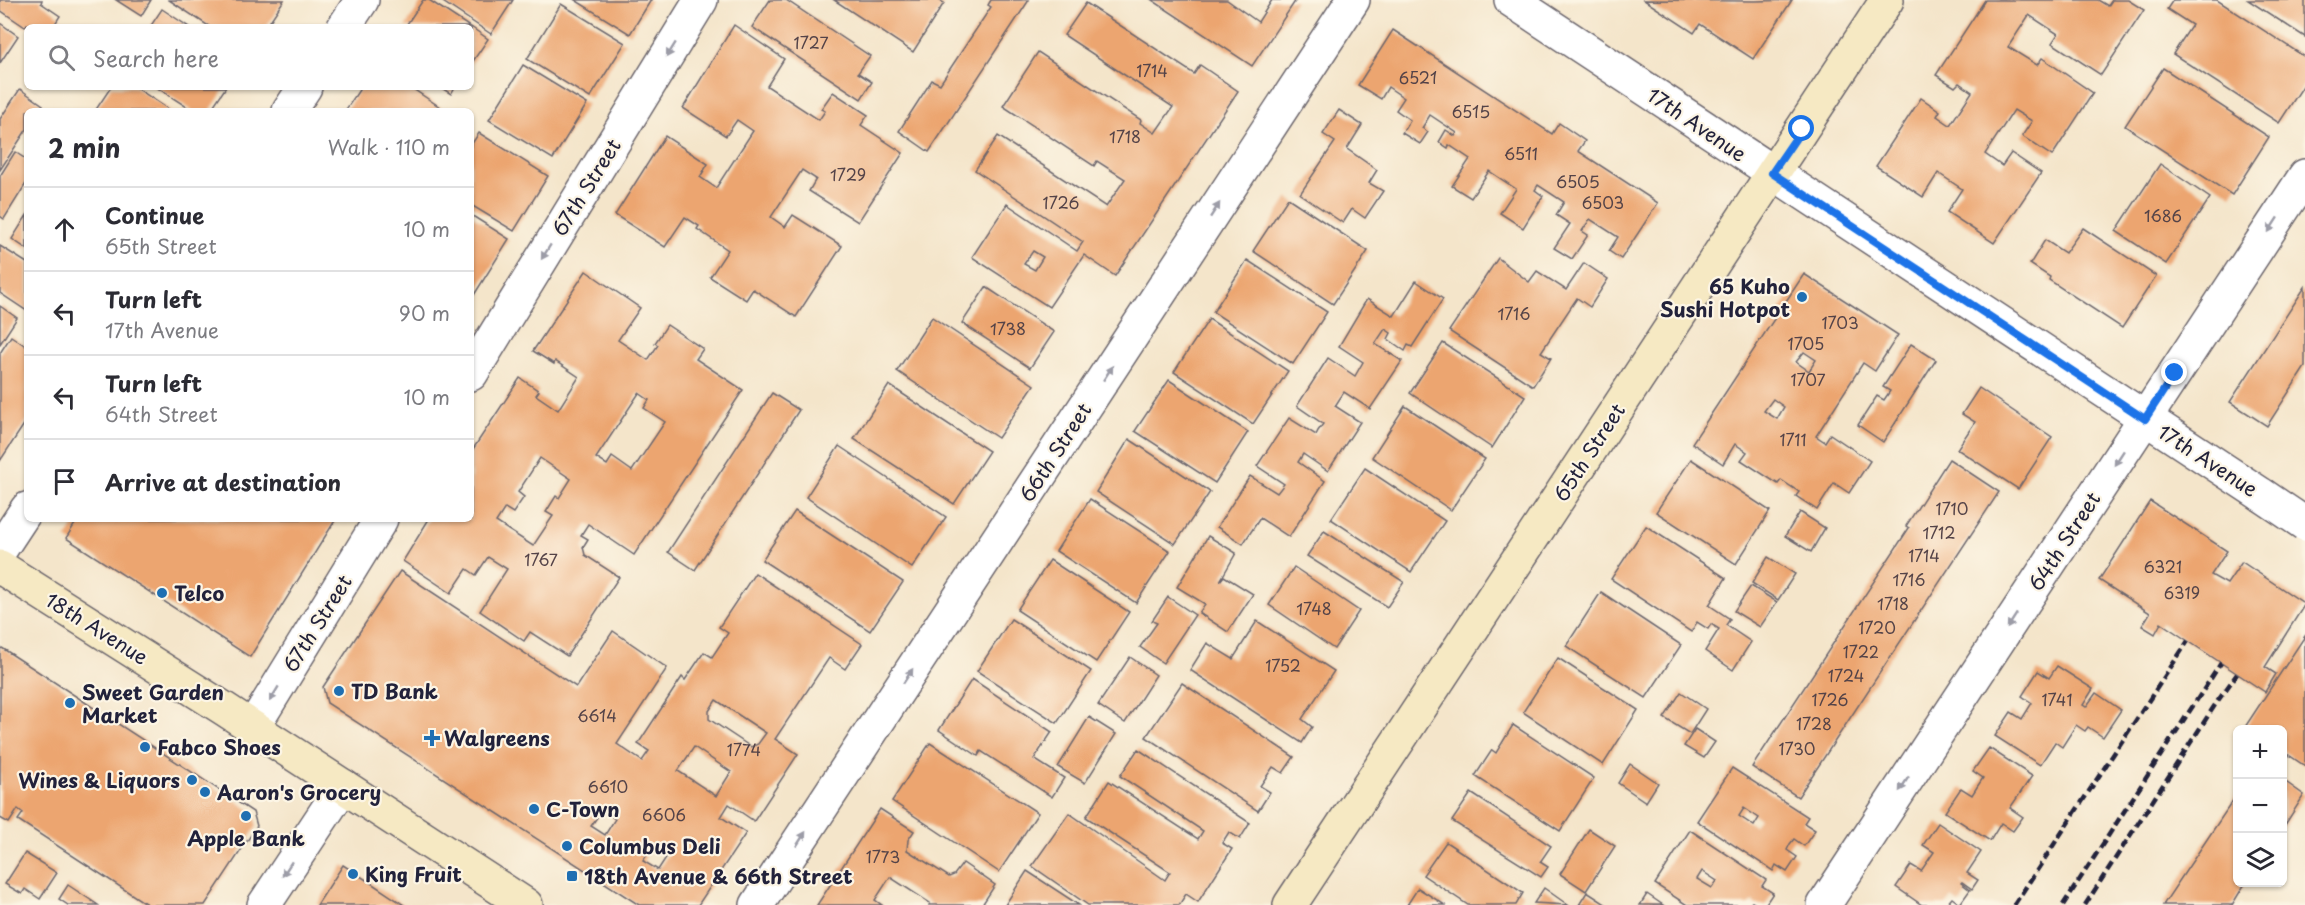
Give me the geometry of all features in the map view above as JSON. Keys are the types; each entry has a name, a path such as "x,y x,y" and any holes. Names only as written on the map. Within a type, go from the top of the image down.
{"main road":[{"name":"65th Street","path":"1290,905 1887,0"},
{"name":"18th Avenue","path":"0,567 253,727 526,905"}],"street":[{"path":"346,24 362,0"},
{"name":"67th Street","path":"474,369 701,0"},
{"name":"66th Street","path":"757,905 1353,0"},
{"name":"17th Avenue","path":"1510,0 2305,524"},
{"path":"291,108 303,90"},
{"name":"64th Street","path":"1824,905 2305,176"},
{"path":"0,550 24,514"},
{"name":"67th Street","path":"253,727 379,522"},
{"path":"264,905 343,786"}],"building":[{"path":"0,0 42,0 41,3 60,16 55,24 24,24 24,26 0,10"},
{"path":"116,0 151,0 141,16"},
{"path":"169,0 284,0 268,24 205,24"},
{"path":"423,0 429,0 465,24 407,24"},
{"path":"440,0 513,0 491,34"},
{"path":"575,0 651,0 630,34"},
{"path":"770,0 786,0 870,56 858,73 872,82 861,99 752,27"},
{"path":"834,0 939,0 944,3 913,52"},
{"path":"991,0 1029,0 929,152 899,131 932,80 940,84 991,7 988,5"},
{"path":"1152,0 1227,0 1258,22 1272,0 1296,0 1252,66"},
{"path":"1644,0 1792,0 1753,59 1700,24 1694,33"},
{"path":"1985,0 2098,0 2108,6 2112,0 2128,0 2144,10 2101,75 2052,43 2058,34 2029,15 2008,47 2037,65 2042,58 2093,93 2052,156 2022,136 2032,121 2014,110 1985,154 2002,166 2011,153 2041,173 1994,243 1947,212 1962,189 1938,173 1923,197 1876,166 1921,98 1940,111 1937,116 1950,125 1972,92 1959,83 1955,87 1936,75"},
{"path":"2173,0 2217,0 2305,57 2305,83 2279,123 2173,54 2192,25 2167,9"},
{"path":"2248,0 2305,0 2305,37"},
{"path":"1086,3 1194,74 1200,65 1238,91 1115,276 1084,255 1049,307 972,257 1007,204 1077,251 1083,242 975,170 998,136 1106,207 1125,179 1097,161 1094,166 1003,106 1038,52 1141,120 1140,123 1155,133 1173,107 1064,35","holes":["1033,251 1043,257 1035,270 1024,264"]},
{"path":"561,4 625,43 590,98 527,59"},
{"path":"162,9 184,24 152,24"},
{"path":"0,23 18,36 0,63"},
{"path":"734,25 784,59 767,86 819,120 825,111 821,109 833,92 868,115 861,125 903,153 858,222 809,191 816,179 802,170 771,217 785,227 793,215 842,246 796,317 753,289 746,300 710,277 728,250 697,229 699,226 685,217 665,247 615,215 665,136 708,164 700,177 716,188 753,131 737,120 726,136 683,108"},
{"path":"474,29 488,39 474,60"},
{"path":"1393,30 1552,134 1559,123 1585,141 1578,151 1658,203 1621,259 1609,251 1618,237 1590,219 1582,231 1588,235 1572,259 1554,248 1570,224 1556,215 1564,202 1538,185 1535,190 1543,196 1523,228 1500,213 1516,189 1489,171 1471,198 1452,186 1470,159 1449,145 1448,148 1439,142 1446,130 1455,136 1457,133 1430,115 1422,128 1428,132 1420,144 1402,133 1410,120 1396,110 1404,98 1388,87 1381,99 1358,85"},
{"path":"523,65 587,104 553,159 489,120"},
{"path":"2163,68 2269,137 2232,195 2125,126"},
{"path":"20,89 43,105 41,108 24,108 24,134 0,170 0,119"},
{"path":"109,90 140,90 166,108 97,108"},
{"path":"161,90 224,90 212,108 188,108"},
{"path":"359,90 414,90 442,108 347,108"},
{"path":"1339,110 1362,125 1347,149 1377,170 1369,183 1383,191 1365,218 1352,209 1343,223 1300,194 1335,142 1323,134"},
{"path":"479,133 548,176 514,231 474,207 474,140"},
{"path":"15,152 24,158 24,187 4,219 0,216 0,176"},
{"path":"2160,164 2210,198 2166,264 2116,231"},
{"path":"1288,198 1368,251 1333,304 1253,251"},
{"path":"474,217 509,239 474,295"},
{"path":"24,220 24,247 12,239"},
{"path":"2083,228 2156,276 2122,328 2049,280 2050,277 2030,264 2045,240 2065,253"},
{"path":"0,246 24,261 24,309 0,293"},
{"path":"1498,258 1529,282 1537,271 1566,290 1584,263 1608,279 1590,307 1577,298 1541,352 1551,358 1533,386 1449,331"},
{"path":"1247,260 1327,312 1293,364 1213,312"},
{"path":"586,271 640,308 618,340 648,360 658,345 655,343 667,325 703,349 696,359 743,390 634,555 588,524 581,535 588,539 583,547 585,555 619,577 567,656 530,632 524,641 480,611 507,569 488,557 476,575 467,569 451,593 403,561 427,522 474,522 474,447 520,378 539,391 536,395 558,410 579,377 555,361 554,364 533,351","holes":["639,393 649,400 644,408 665,422 632,471 612,457 607,465 596,458","540,458 571,479 559,498 556,496 546,512 553,516 533,546 496,522 505,508 513,513 524,497 518,492"]},
{"path":"1804,274 1898,335 1875,371 1863,363 1816,436 1825,442 1830,434 1870,461 1849,493 1834,483 1817,510 1796,496 1799,492 1781,480 1778,484 1741,460 1747,452 1735,444 1723,464 1692,443","holes":["1804,352 1816,360 1809,371 1796,362","1773,399 1784,407 1777,419 1764,411"]},
{"path":"1416,281 1443,299 1412,347 1408,345 1405,351 1388,339 1391,333 1385,329 1375,344 1402,361 1370,409 1344,392 1335,406 1360,422 1328,471 1303,454 1298,462 1325,481 1289,537 1260,518 1243,544 1217,527 1250,476 1277,493 1284,484 1257,466 1289,418 1316,435 1323,424 1297,406 1328,358 1355,376 1363,362 1339,346 1367,299 1394,316"},
{"path":"986,287 1054,332 1030,368 962,323"},
{"path":"2305,287 2305,367 2267,426 2230,402"},
{"path":"0,306 17,318 0,344"},
{"path":"932,317 1034,385 998,438 897,371"},
{"path":"1209,319 1288,371 1253,424 1174,372"},
{"path":"11,336 24,345 24,425 0,461 0,353"},
{"path":"1443,343 1525,396 1492,448 1410,393"},
{"path":"1911,344 1936,360 1883,442 1858,425 1877,396 1884,400 1890,391 1883,387"},
{"path":"1169,380 1248,432 1215,483 1135,431"},
{"path":"889,385 989,451 954,504 854,439"},
{"path":"1979,388 2052,437 2018,489 1957,449 1975,422 1962,414"},
{"path":"772,393 799,410 695,570 668,552"},
{"path":"1405,406 1485,459 1451,510 1372,457"},
{"path":"1129,439 1210,492 1175,544 1096,492"},
{"path":"839,446 946,517 912,568 806,497"},
{"path":"1691,459 1770,511 1736,564 1656,512"},
{"path":"1949,459 1999,492 1798,797 1752,767 1909,528 1906,526"},
{"path":"1365,468 1445,521 1411,572 1331,519"},
{"path":"1090,499 1170,551 1136,603 1056,551"},
{"path":"2150,501 2227,551 2211,575 2227,584 2242,562 2305,604 2265,667 2276,674 2265,692 2161,623 2155,634 2142,626 2150,613 2099,580"},
{"path":"795,511 903,582 870,631 762,560"},
{"path":"1800,512 1825,528 1811,552 1785,536"},
{"path":"76,522 334,522 250,657 66,538"},
{"path":"1646,526 1726,578 1709,605 1730,619 1726,625 1751,642 1733,670 1705,651 1719,629 1711,624 1708,629 1697,622 1691,632 1611,579"},
{"path":"1324,531 1404,582 1387,607 1307,556"},
{"path":"1208,536 1236,553 1220,581 1224,576 1253,594 1228,632 1199,613 1205,604 1177,587"},
{"path":"1768,557 1795,574 1778,600 1752,583"},
{"path":"1050,560 1129,612 1096,662 1017,610"},
{"path":"1294,567 1359,611 1334,649 1269,605"},
{"path":"400,571 576,687 613,631 667,668 617,744 642,761 649,751 638,744 682,677 685,680 704,652 712,657 728,633 719,627 755,573 862,644 845,669 829,658 775,739 798,754 754,821 729,804 721,817 746,833 698,905 639,905 327,703 323,687","holes":["716,700 766,733 758,744 751,747 709,719 709,711","694,747 731,772 716,796 678,771","602,810 615,819 605,835 591,826","654,843 669,853 658,870 643,861"]},
{"path":"1751,586 1777,602 1760,627 1734,611"},
{"path":"1601,592 1681,645 1646,698 1566,646"},
{"path":"1168,597 1195,615 1163,663 1140,647 1157,623 1152,621"},
{"path":"1011,619 1091,671 1057,723 977,671"},
{"path":"1257,621 1334,671 1302,719 1312,727 1302,743 1190,670 1207,643 1233,659"},
{"path":"2305,636 2305,766 2287,754 2287,725 2246,725"},
{"path":"2,648 253,812 257,826 205,905 148,905 18,820 23,813 18,809 9,823 0,818 0,649"},
{"path":"1130,657 1156,675 1125,723 1098,705"},
{"path":"1558,658 1638,710 1603,765 1523,712"},
{"path":"2057,666 2093,689 2083,705 2086,707 2096,693 2121,710 2103,737 2088,727 2085,731 2076,725 2062,747 2055,742 2040,765 1995,736 2011,712 2022,719 2032,703 2022,696 2038,671 2049,678"},
{"path":"972,679 1052,732 1034,759 1064,778 1052,797 981,751 978,756 939,730"},
{"path":"1182,683 1294,757 1283,773 1273,767 1260,786 1270,792 1258,811 1146,737"},
{"path":"1681,692 1706,709 1690,734 1664,718"},
{"path":"1089,717 1116,734 1085,783 1058,767"},
{"path":"1513,725 1594,778 1560,831 1475,776 1492,750 1496,753"},
{"path":"1695,729 1715,742 1704,758 1684,746"},
{"path":"930,743 1038,813 999,872 892,801"},
{"path":"1989,748 2032,776 2010,808 2023,817 2013,831 2001,823 1990,841 1945,812 1961,788 1972,795 1983,778 1973,771"},
{"path":"1138,749 1250,823 1240,839 1229,832 1222,843 1232,849 1198,902 1186,894 1179,905 1088,905 1032,866 1069,813 1165,880 1170,872 1086,817 1109,781 1198,839 1203,831 1120,776"},
{"path":"1630,764 1658,783 1646,802 1618,783"},
{"path":"1732,768 1808,817 1804,823 1815,830 1804,846 1794,839 1790,844 1787,850 1797,857 1787,872 1776,865 1773,871 1697,821","holes":["1744,808 1759,818 1754,826 1739,816"]},
{"path":"2287,783 2304,795 2287,822"},
{"path":"1471,793 1551,846 1540,862 1548,867 1541,877 1452,821"},
{"path":"2233,800 2233,887 2243,887 2232,905 2163,905"},
{"path":"880,809 914,831 908,840 907,850 949,877 954,875 963,863 995,885 982,905 929,905 930,903 890,877 875,900 882,905 817,905"},
{"path":"1938,823 1981,852 1967,873 1978,880 1972,889 1961,883 1970,890 1960,904 1952,898 1946,905 1922,905 1896,887 1911,865 1921,871 1934,852 1923,845"},
{"path":"1589,829 1615,846 1586,891 1560,874"},
{"path":"1690,830 1766,880 1762,886 1773,893 1765,905 1752,902 1749,905 1687,905 1655,884","holes":["1702,871 1717,881 1712,888 1697,879"]},
{"path":"1446,842 1523,893 1516,905 1468,905 1423,875"},
{"path":"25,853 57,873 40,899 25,889 22,894 5,884"},
{"path":"343,865 371,883 404,905 317,905"},
{"path":"1027,871 1079,905 1005,905"},
{"path":"68,885 98,905 68,905 59,899"},
{"path":"1418,888 1445,905 1407,905"},
{"path":"1544,888 1568,905 1534,903"},
{"path":"1587,892 1607,905 1579,905"},
{"path":"1647,894 1663,905 1640,905"}],"railway":[{"path":"2014,905 2188,641"},
{"path":"2063,905 2221,663"},
{"path":"2085,905 2237,674"}],"place":[{"name":"65 Kuho Sushi Hotpot","path":"1802,297"},
{"name":"Telco","path":"162,593"},
{"name":"TD Bank","path":"339,691"},
{"name":"Sweet Garden Market","path":"70,703"},
{"name":"Walgreens","path":"432,738"},
{"name":"Fabco Shoes","path":"145,747"},
{"name":"Wines & Liquors","path":"192,780"},
{"name":"Aaron's Grocery","path":"205,792"},
{"name":"C-Town","path":"534,809"},
{"name":"Apple Bank","path":"246,816"},
{"name":"Columbus Deli","path":"567,846"},
{"name":"King Fruit","path":"353,874"},
{"name":"18th Avenue & 66th Street","path":"572,876"}],"route":[{"path":"1802,129 1772,173 2145,419 2175,373"}]}
